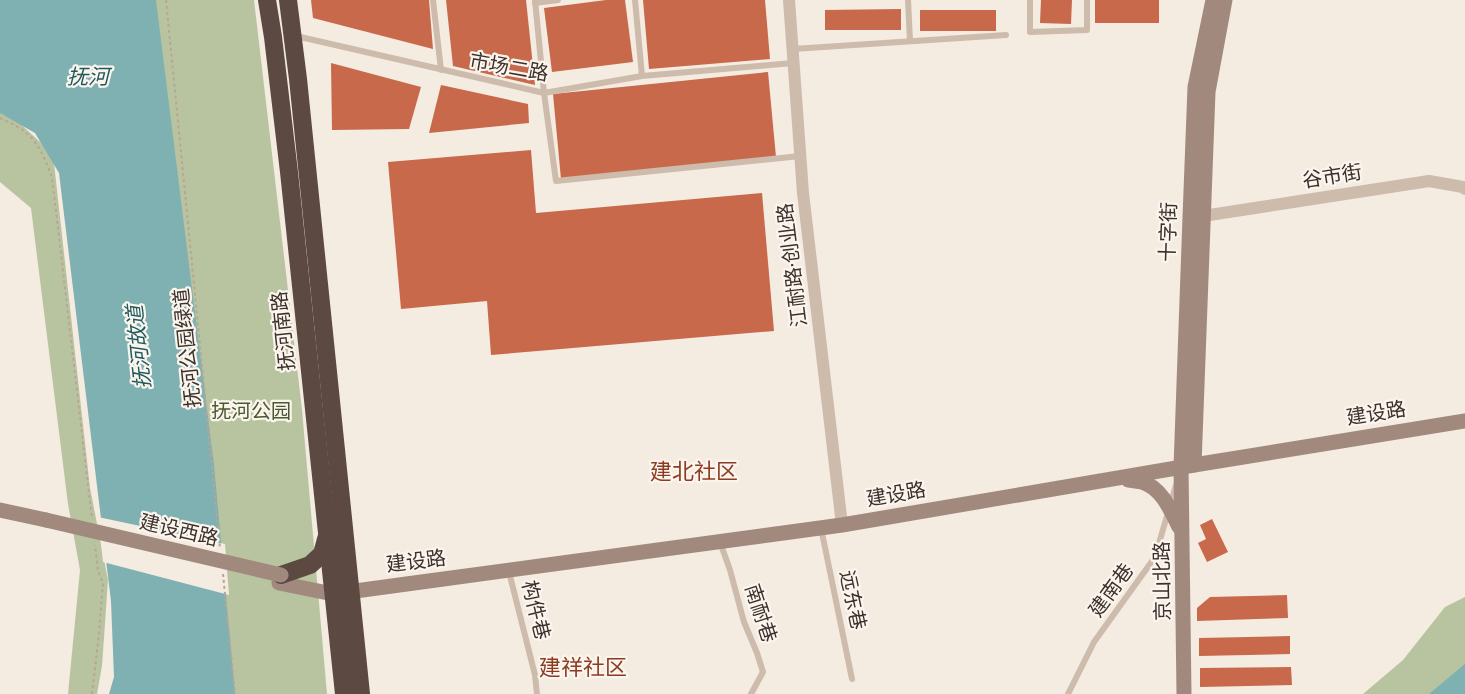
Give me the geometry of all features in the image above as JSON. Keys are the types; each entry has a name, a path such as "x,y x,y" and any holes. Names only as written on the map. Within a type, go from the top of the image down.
{"highway":[{"name":"抚河南路","path":"267,0 289,172 344,694"},
{"name":"抚河南路","path":"288,0 294,36 361,694"},
{"path":"280,579 310,565 322,554 327,537"}],"main road":[{"name":"十字街","path":"1187,466 1195,87 1213,0"},
{"name":"十字街","path":"1187,466 1203,216 1208,92 1225,0"},
{"name":"建设路","path":"351,587 414,583 842,525 1465,421"},
{"name":"京山北路","path":"1184,694 1182,532 1187,466"},
{"path":"1113,478 1143,482 1156,490 1169,507 1182,532"},
{"name":"建设西路","path":"0,510 45,524 280,579 332,588 351,587"},
{"name":"建设西路","path":"0,518 45,524"}],"street":[{"name":"江耐路·创业路","path":"789,0 803,193 842,525"},
{"name":"谷市街","path":"1203,216 1429,181 1465,189"}],"lane":[{"path":"433,0 441,70"},
{"path":"558,0 535,1 556,181 801,156"},
{"path":"635,0 642,76"},
{"path":"908,0 910,41"},
{"path":"1030,0 1030,32 1087,30 1087,0"},
{"path":"793,49 1006,35"},
{"name":"市场二路","path":"294,36 544,93 642,76 794,63"},
{"name":"建南巷","path":"1068,694 1094,642 1155,557 1169,507 1187,466"},
{"name":"远东巷","path":"821,527 852,679"},
{"name":"南耐巷","path":"720,541 744,622 763,672 751,694"},
{"name":"构件巷","path":"509,570 535,675 537,694"}],"path":[{"name":"抚河公园绿道","path":"166,0 221,552"},
{"path":"0,118 26,133 44,159 52,177 92,524"},
{"path":"92,694 103,584 98,571 94,536"},
{"path":"222,564 235,694"}],"green space":[{"name":"抚河公园","path":"155,0 254,0 302,410 327,694 230,694"},
{"path":"0,105 53,154 90,488 108,580 102,666 97,694 68,694 80,570 68,504 31,208 0,182"},
{"path":"1465,597 1465,694 1363,694 1403,660 1445,607"}],"water":[{"name":"抚河","path":"0,0 156,0 214,465 235,694 109,694 114,677 111,601 59,173 35,133 0,113"},
{"path":"1465,664 1465,694 1429,694"}],"pier":[{"path":"98,517 225,544 229,595 103,562"}],"building":[{"path":"311,0 429,0 433,49 313,18"},
{"path":"446,0 526,0 535,85 453,66"},
{"path":"606,0 625,0 633,62 552,72 544,8"},
{"path":"643,0 765,0 770,59 649,69"},
{"path":"1041,0 1072,0 1071,24 1040,23"},
{"path":"1095,0 1159,0 1159,23 1095,23"},
{"path":"901,9 901,30 825,30 825,10"},
{"path":"920,10 996,10 996,31 920,31"},
{"path":"331,63 421,87 409,129 332,130"},
{"path":"768,72 776,157 561,179 553,94"},
{"path":"441,85 528,104 529,123 429,133"},
{"path":"531,150 536,213 762,193 774,331 491,355 487,301 401,309 388,162"},
{"path":"1212,519 1228,552 1207,562 1198,543 1206,539 1200,525"},
{"path":"1287,595 1288,618 1197,621 1197,608 1210,597"},
{"path":"1290,636 1290,654 1199,656 1199,638"},
{"path":"1291,667 1292,685 1200,687 1200,668"}],"district":[{"name":"建北社区","path":"694,471"},
{"name":"建祥社区","path":"583,667"}],"water label":[{"name":"抚河故道","path":"139,347"}]}
